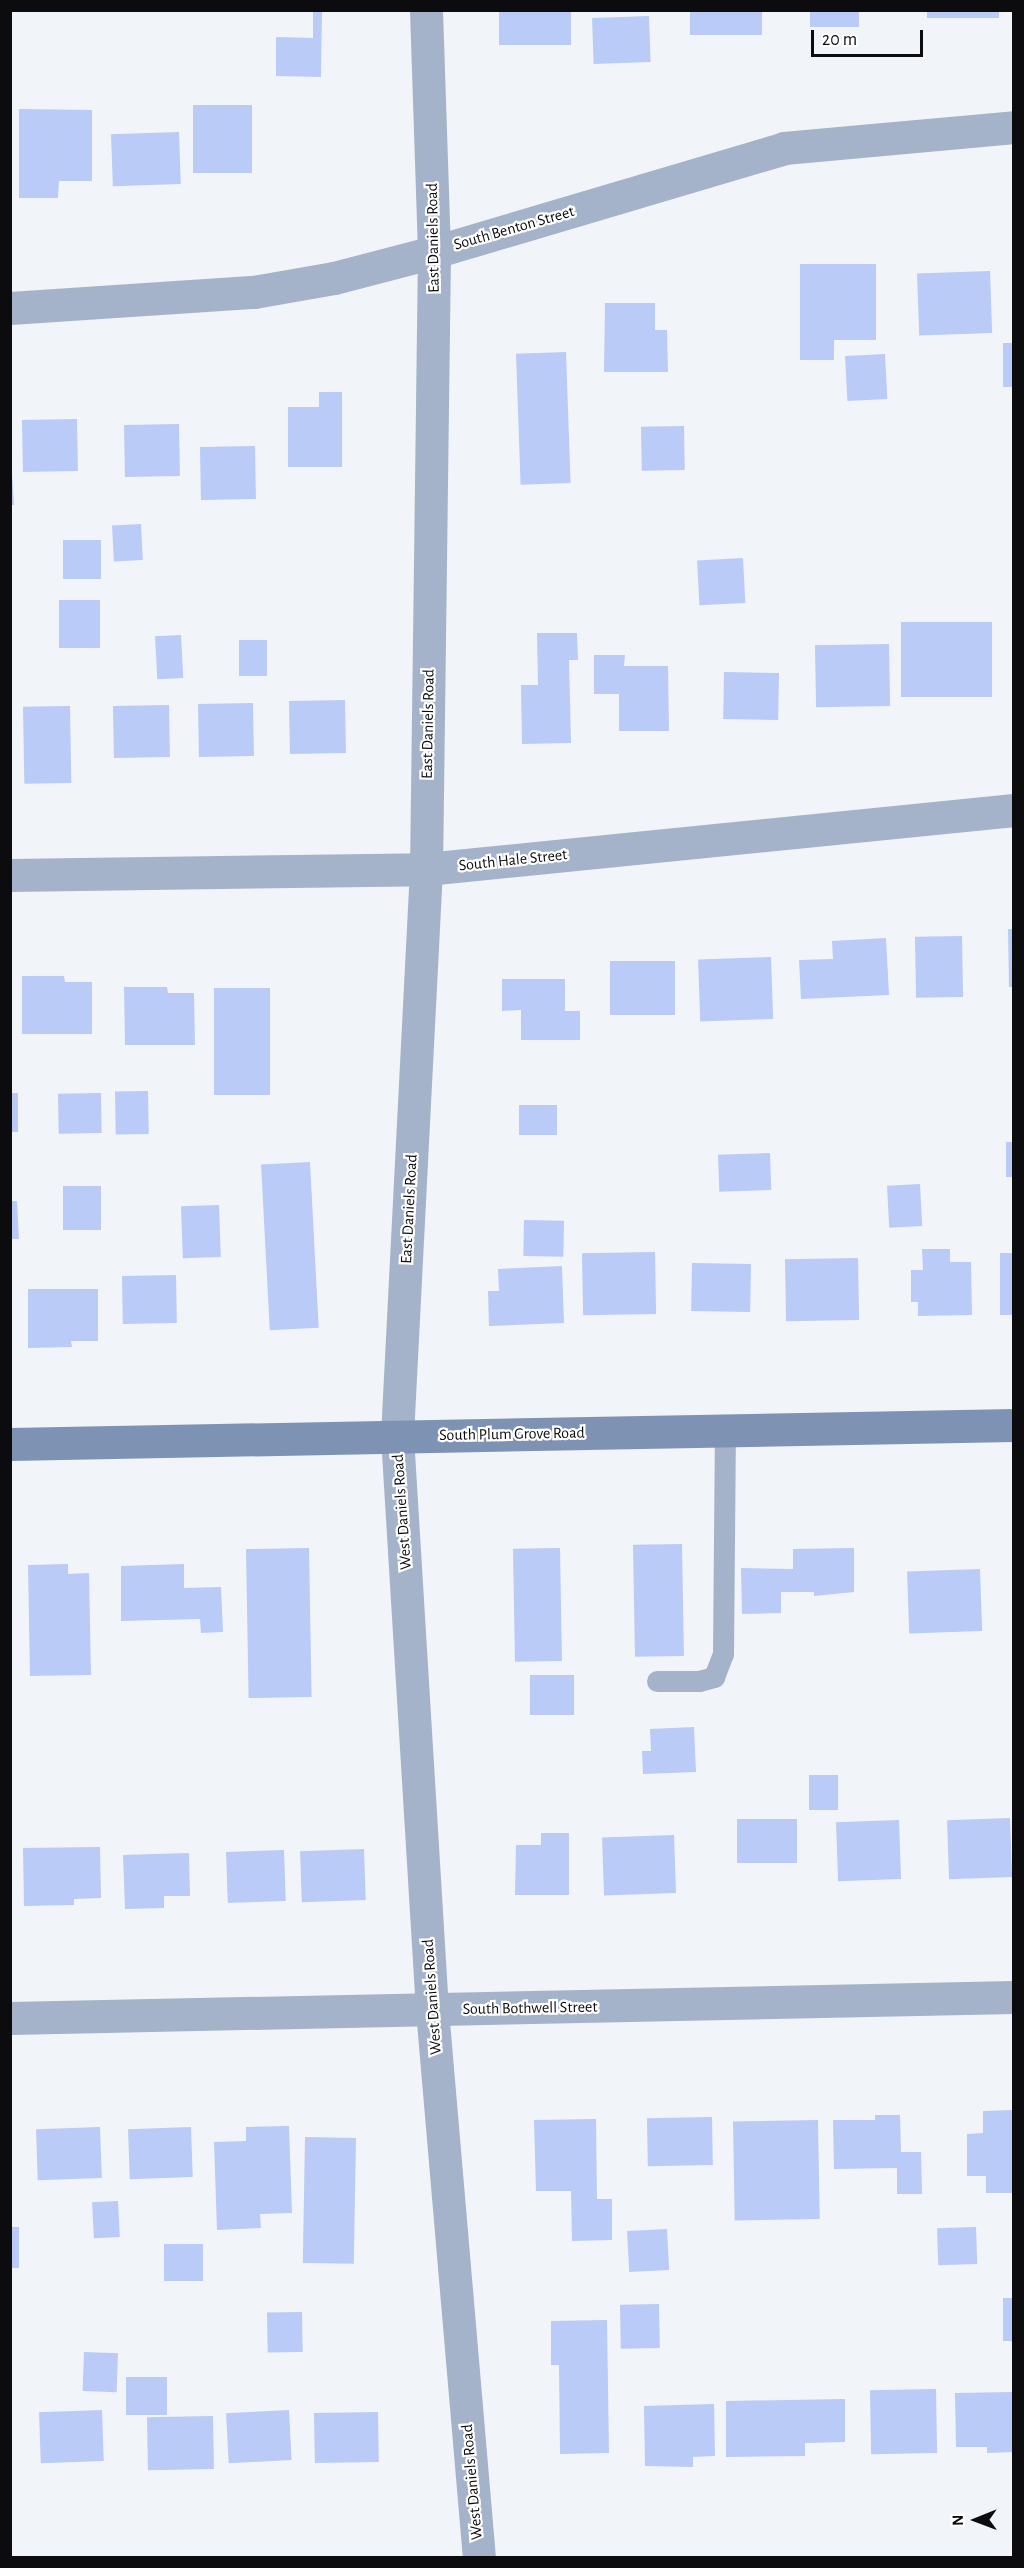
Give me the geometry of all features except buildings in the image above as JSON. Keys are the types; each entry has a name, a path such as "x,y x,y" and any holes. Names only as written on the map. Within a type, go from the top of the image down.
{"main road":[{"name":"South Plum Grove Road","path":"10,1444 1014,1425"}],"street":[{"name":"East Daniels Road","path":"397,1436 426,869 434,252 426,10"},
{"name":"South Benton Street","path":"10,308 254,292 334,278 434,252 784,148 1014,127"},
{"name":"South Hale Street","path":"10,875 426,869 1014,810"},
{"name":"West Daniels Road","path":"397,1436 432,2010 479,2558"},
{"name":"South Bothwell Street","path":"10,2018 1014,1997"}],"lane":[{"path":"657,1681 714,1677 723,1654 726,1430"}]}
